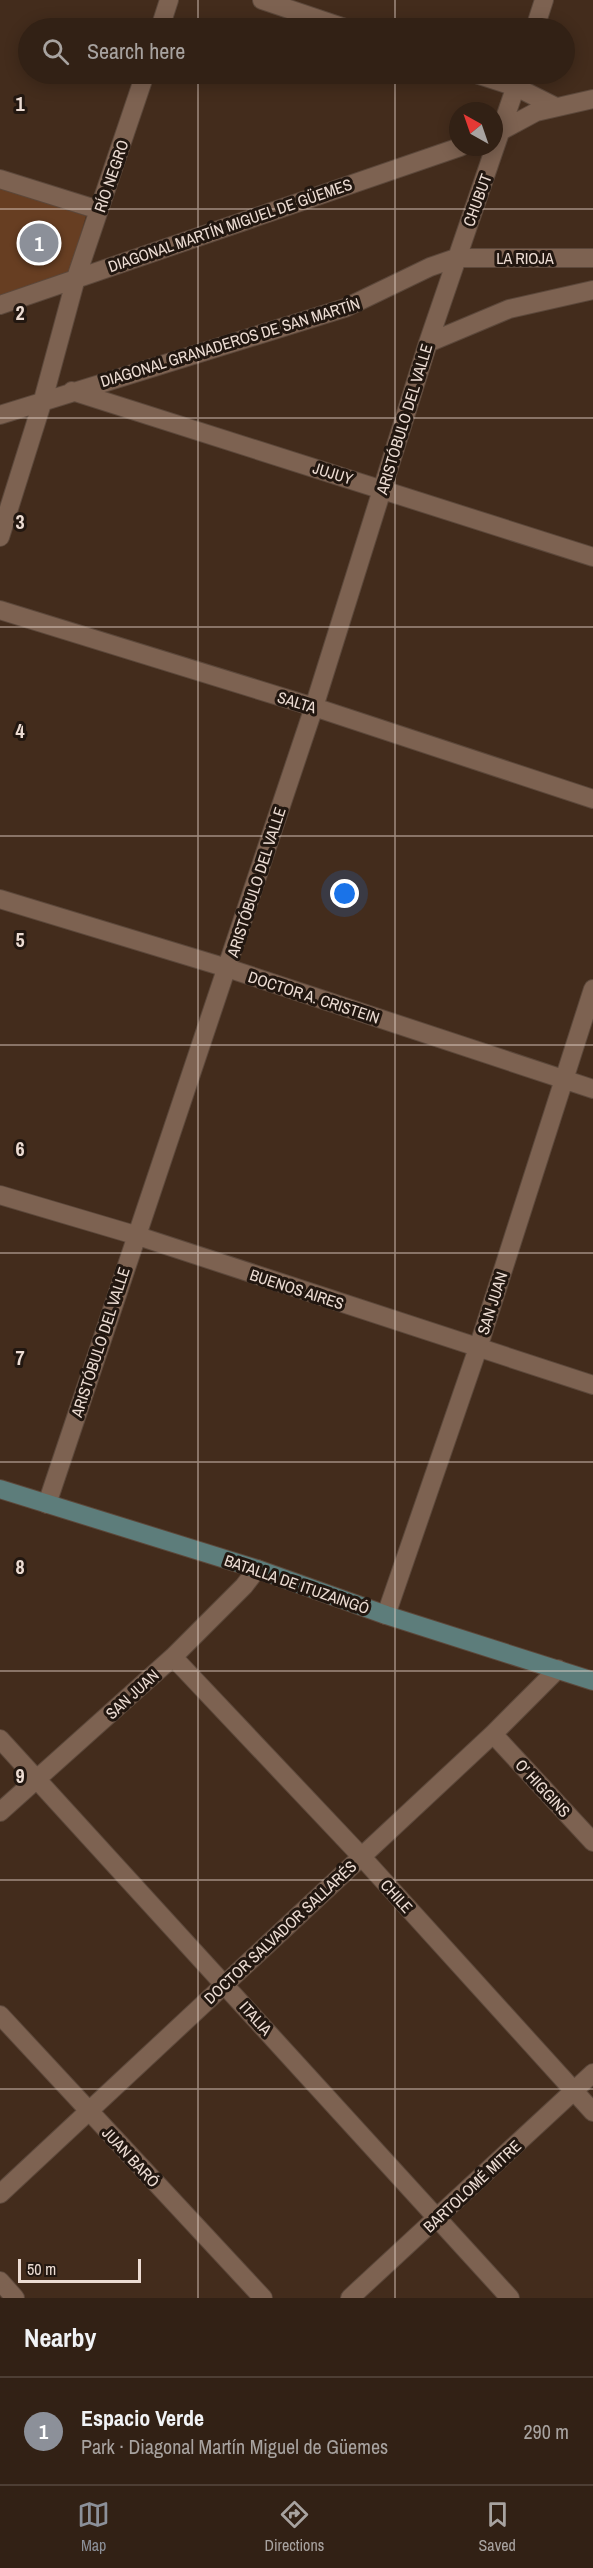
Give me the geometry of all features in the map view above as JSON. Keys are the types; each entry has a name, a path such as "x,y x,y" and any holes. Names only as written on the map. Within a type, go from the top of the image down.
{"main road":[{"name":"BATALLA DE ITUZAINGÓ","path":"0,1489 257,1569 386,1615 593,1681"}],"street":[{"path":"163,18 169,0"},
{"path":"262,0 315,18"},
{"path":"538,18 544,0"},
{"name":"RÍO NEGRO","path":"0,537 43,400 76,278 142,84"},
{"name":"CHUBUT","path":"503,118 516,84"},
{"path":"524,84 556,106"},
{"path":"503,130 536,112 593,99"},
{"name":"DIAGONAL MARTÍN MIGUEL DE GÜEMES","path":"0,305 449,151"},
{"name":"CHUBUT","path":"456,258 489,156"},
{"path":"0,179 99,210"},
{"name":"LA RIOJA","path":"456,258 593,258"},
{"name":"ARISTÓBULO DEL VALLE","path":"47,1504 135,1235 314,707 456,258"},
{"name":"DIAGONAL GRANADEROS DE SAN MARTÍN","path":"0,415 345,308 430,267 456,258"},
{"path":"428,343 509,309 593,290"},
{"name":"JUJUY","path":"72,391 383,488 593,557"},
{"name":"SALTA","path":"0,610 314,707 593,799"},
{"name":"DOCTOR A. CRISTEIN","path":"0,899 227,968 593,1089"},
{"name":"SAN JUAN","path":"386,1615 478,1348 593,989"},
{"name":"BUENOS AIRES","path":"0,1195 135,1235 593,1385"},
{"name":"SAN JUAN","path":"0,1812 173,1657 244,1586 257,1569"},
{"name":"CHILE","path":"173,1657 361,1856 593,2112"},
{"name":"DOCTOR SALVADOR SALLARÉS","path":"0,2194 493,1734 558,1669"},
{"name":"O' HIGGINS","path":"493,1734 593,1842"},
{"name":"ITALIA","path":"0,1739 510,2298"},
{"name":"JUAN BARÓ","path":"0,2015 263,2298"},
{"name":"BARTOLOMÉ MITRE","path":"350,2298 437,2220 593,2073"},
{"path":"0,2281 15,2298"}],"shaded area":[{"path":"0,188 86,216 70,271 0,296"}],"place":[{"name":"Espacio Verde","path":"39,243"}]}
